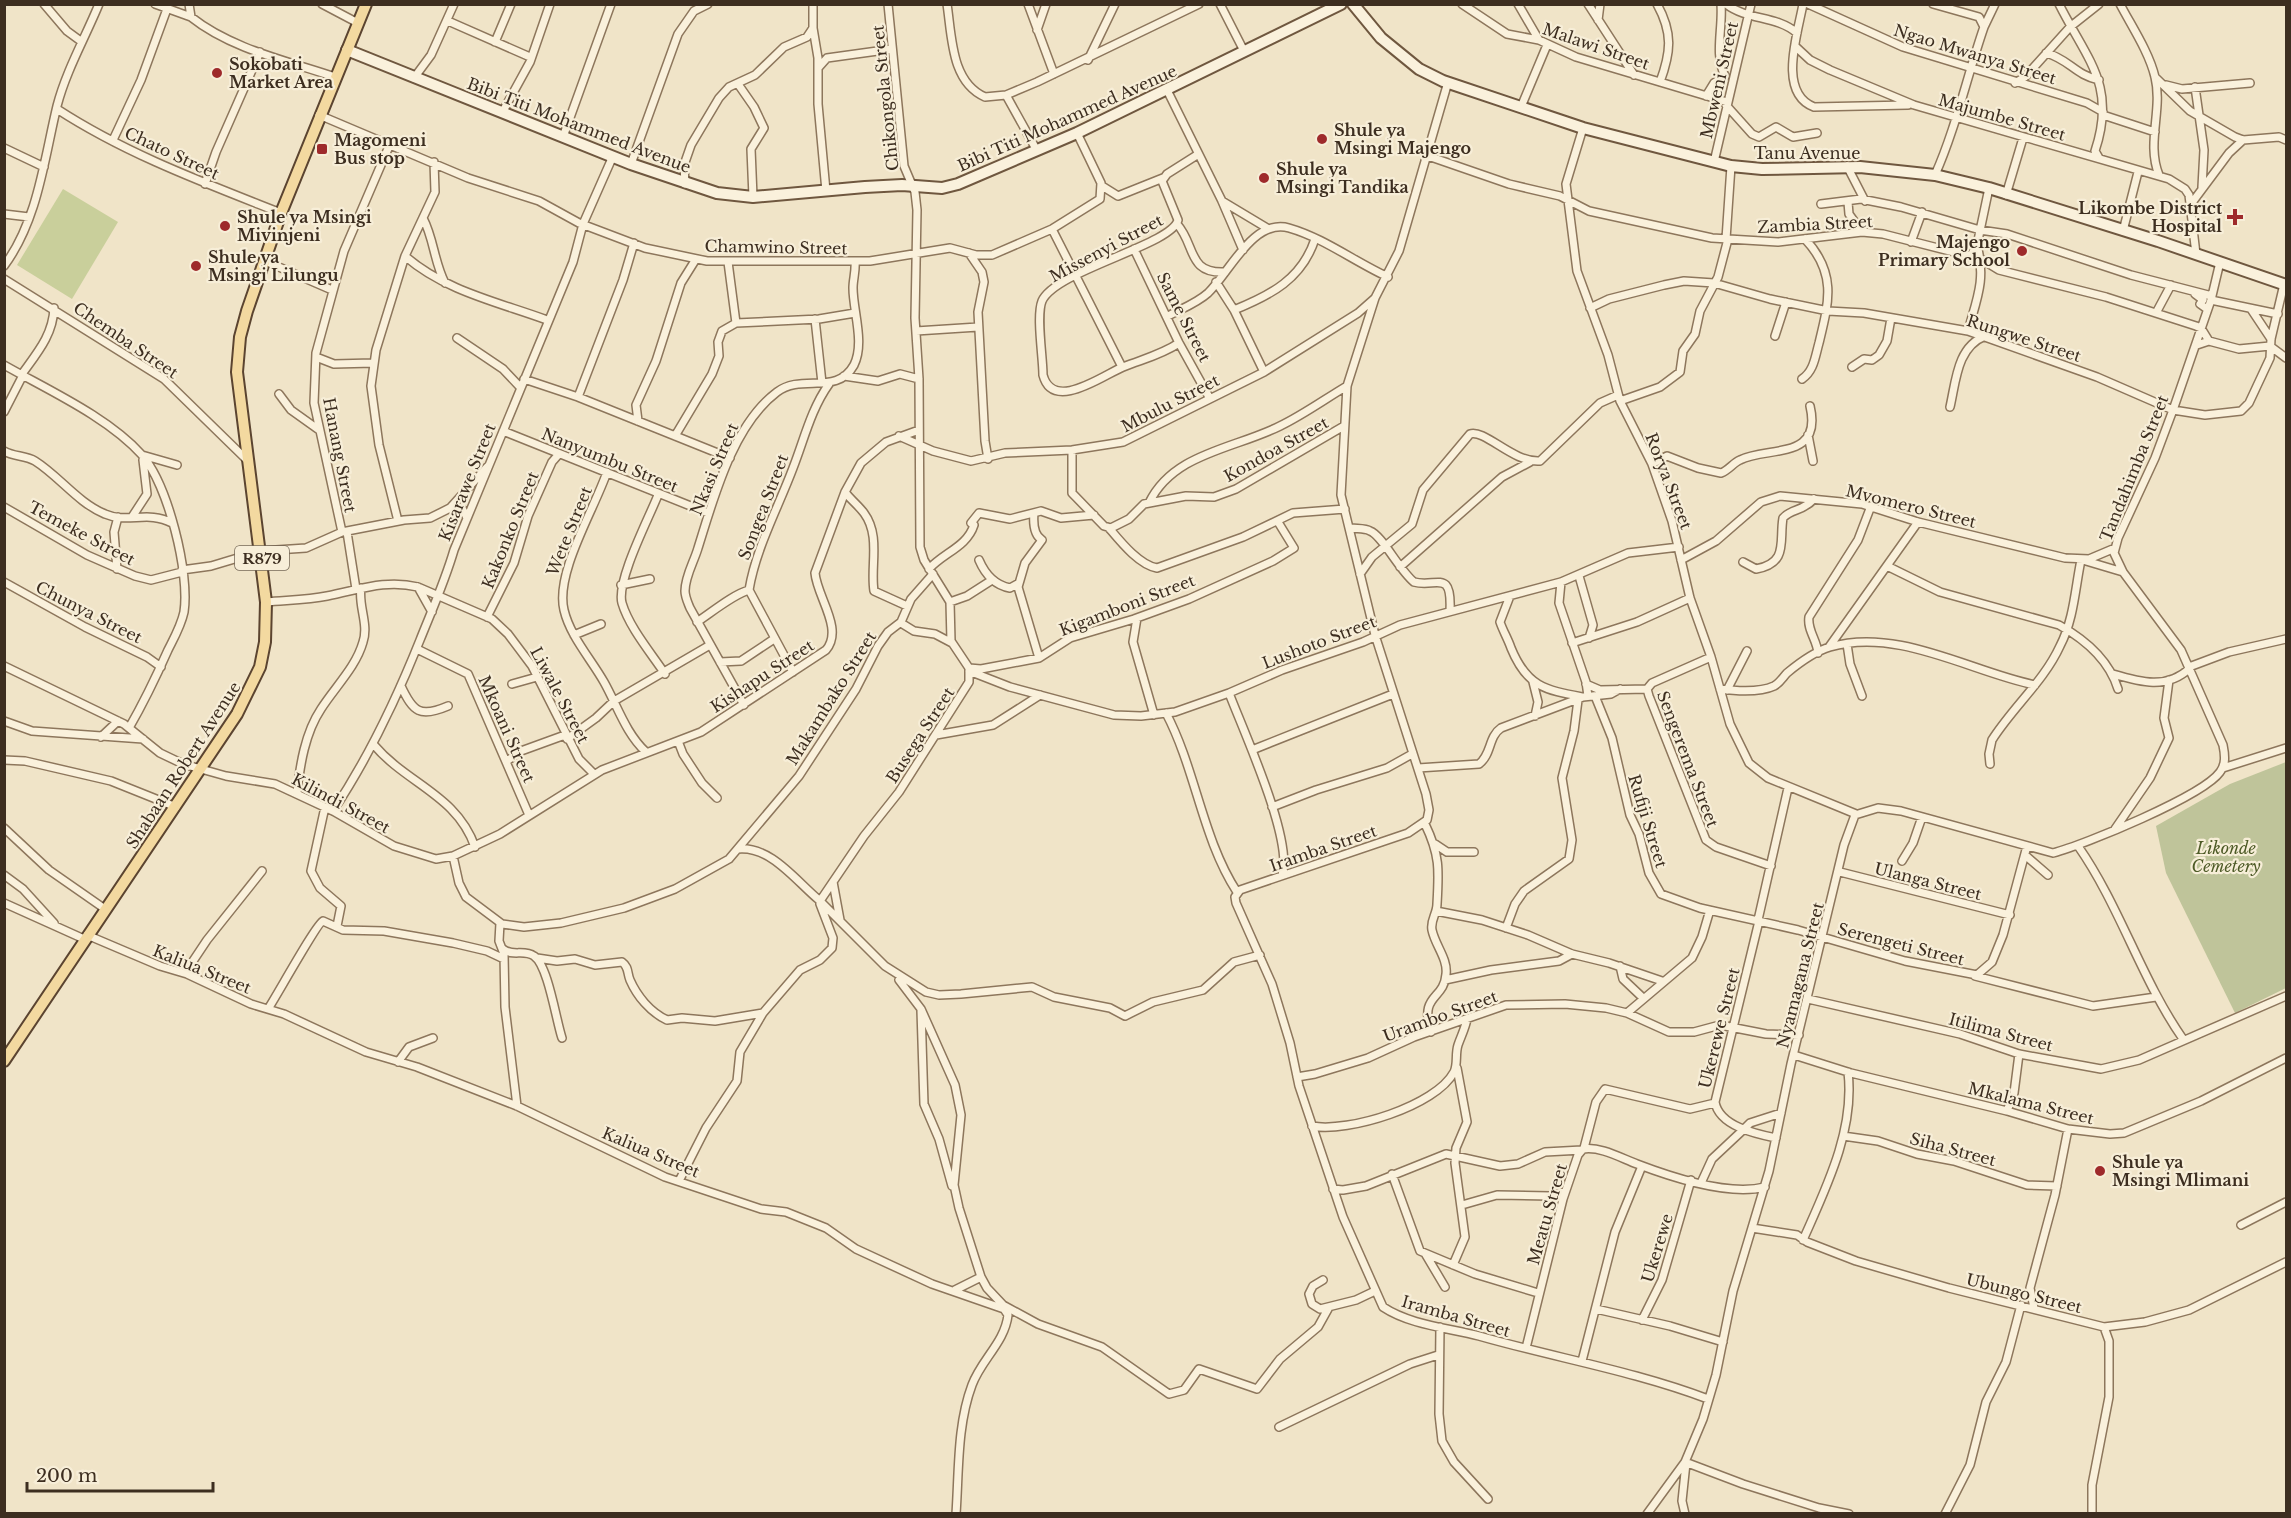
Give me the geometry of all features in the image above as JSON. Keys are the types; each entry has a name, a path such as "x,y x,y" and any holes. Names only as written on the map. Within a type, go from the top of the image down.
{"main road":[{"name":"Shabaan Robert Avenue","path":"4,1061 85,937 176,807 252,688 265,642 266,602 237,372 240,337 281,213 366,4"}],"street":[{"path":"44,4 67,31 82,42"},
{"path":"4,266 16,248 29,218 57,109 99,4"},
{"path":"155,4 191,17 209,29 260,52 335,77"},
{"path":"189,4 191,17"},
{"path":"322,4 358,22"},
{"path":"414,78 431,55 454,4"},
{"path":"495,42 511,4"},
{"path":"502,114 522,78 550,4"},
{"path":"563,137 611,4"},
{"path":"631,164 678,34 694,12 708,4"},
{"path":"813,4 813,28 818,68 818,105 826,190"},
{"name":"Chikongola Street","path":"888,4 905,175 913,187"},
{"path":"947,4 957,69 980,95 985,97 1006,95 1088,60 1198,4"},
{"path":"1028,4 1054,74"},
{"path":"1037,30 1046,4"},
{"path":"1088,60 1115,4"},
{"path":"1220,4 1244,51"},
{"name":"Bibi Titi Mohammed Avenue","path":"347,50 502,114 686,184 717,193 753,197 902,185 942,188 958,184 1036,148 1077,133 1341,4"},
{"path":"1518,4 1539,40"},
{"path":"1588,4 1635,75"},
{"path":"1598,20 1600,4"},
{"path":"1657,4 1667,26 1670,44 1660,82"},
{"path":"1706,96 1714,83 1725,76 1718,61 1722,33 1721,4"},
{"path":"1726,4 1748,15 1781,22 1797,33"},
{"name":"Mbweni Street","path":"1714,162 1751,4"},
{"path":"1933,4 1978,17 1984,27"},
{"path":"1935,175 1948,146 1969,69 1995,4"},
{"path":"2059,4 2099,80 2103,93 2103,114 2097,155"},
{"path":"2015,82 2025,76 2070,27 2099,4"},
{"path":"2120,4 2155,77 2154,163 2159,175"},
{"path":"1810,5 1801,17 1797,33 1793,77 1795,88 1806,104 1814,107 1914,105"},
{"name":"Ngao Mwanya Street","path":"1810,5 1888,42 1969,69 2087,103 2103,114 2155,132"},
{"name":"Tanu Avenue","path":"1357,6 1400,55 1419,69 1448,82 1583,128 1731,166 1762,169 1847,166 1935,175 1989,188 2285,284"},
{"name":"Malawi Street","path":"1466,6 1500,31 1539,40 1576,57 1726,103"},
{"path":"113,140 141,80 167,9"},
{"path":"448,21 530,57"},
{"path":"686,184 684,165 696,133 719,98 729,87 755,75 784,47 807,37 813,28"},
{"path":"2058,40 2067,61 2077,73 2099,80"},
{"path":"1521,107 1547,45"},
{"name":"Majumbe Street","path":"1796,47 1810,60 1838,74 1914,105 2023,138 2087,155 2097,155 2138,172 2159,175 2185,189 2191,204"},
{"path":"818,68 827,58 892,49"},
{"path":"205,184 216,152 260,52"},
{"path":"2046,53 2067,61"},
{"path":"2155,77 2198,117 2243,140 2285,137"},
{"path":"1431,1032 1427,1019 1428,1005 1444,980 1445,965 1432,931 1439,868 1435,844 1425,824 1429,810 1418,768 1375,635 1340,487 1347,386 1375,298 1388,277 1399,251 1448,82"},
{"path":"2165,85 2180,88 2250,83"},
{"path":"738,84 754,107 764,128 751,149 753,197"},
{"path":"2195,87 2204,158 2202,187"},
{"path":"1167,90 1197,155 1222,201 1243,250"},
{"path":"1006,95 1036,148"},
{"path":"1726,103 1752,134 1759,137 1776,127 1793,137 1817,133"},
{"name":"Chato Street","path":"57,109 80,125 205,184 281,213"},
{"name":"Chamwino Street","path":"319,115 468,178 539,201 584,224 634,243 681,257 729,262 797,259 855,261 896,258 915,252 950,248 969,253 992,255 1052,229 1097,203 1102,186"},
{"name":"Rorya Street","path":"1583,128 1566,179 1570,203 1572,248 1619,398 1652,464 1679,547 1690,598 1723,689 1730,724 1749,763 1768,778 1856,814"},
{"path":"1077,133 1102,186 1118,196 1163,178 1197,155"},
{"path":"2006,195 2023,138"},
{"path":"2196,254 2191,204 2229,153 2243,140"},
{"name":"Hanang Street","path":"297,793 301,760 319,711 348,670 362,645 365,633 359,588 319,430 314,392 316,357 332,290 344,251 390,144"},
{"path":"4,147 44,166"},
{"name":"Kisarawe Street","path":"333,811 374,745 417,649 440,594 454,549 547,320 573,262 584,224 613,156"},
{"name":"Zambia Street","path":"1428,156 1509,184 1555,195 1570,203 1614,217 1685,233 1727,239 1778,242 1862,232 1911,242 1981,259 1999,270 2106,297 2201,328"},
{"path":"398,521 373,414 371,376 405,256 435,192 434,162"},
{"path":"1400,567 1497,481 1530,462 1547,458 1591,411 1606,399 1619,398 1660,387 1678,374 1683,351 1695,334 1700,310 1719,277 1729,229 1731,166"},
{"path":"1847,166 1865,201"},
{"path":"2123,231 2138,172"},
{"name":"Missenyi Street","path":"1163,178 1177,224 1162,236 1075,276 1048,294 1042,303 1045,380 1055,389 1072,390 1099,381 1122,367 1157,356 1179,343"},
{"path":"913,187 917,210 915,252 919,379 920,547 931,571 950,602 952,643 969,670"},
{"path":"1970,257 1977,245 1989,188"},
{"path":"1821,204 1857,199 1922,212 1980,230 2007,234 2124,273 2251,309 2278,314"},
{"path":"1222,201 1267,228 1287,227 1315,238 1388,277"},
{"path":"1848,202 1849,214 1862,232"},
{"path":"1911,242 1922,212"},
{"path":"4,214 29,218"},
{"path":"423,218 432,238 438,270 445,283"},
{"path":"1177,224 1200,267 1209,271 1225,272"},
{"path":"1168,316 1204,296 1243,250 1267,228"},
{"path":"1052,229 1122,367"},
{"path":"1234,310 1258,300 1289,282 1309,254 1315,238"},
{"path":"1802,379 1813,368 1828,311 1828,287 1823,264 1804,239"},
{"path":"578,396 634,243"},
{"path":"1968,331 1980,294 1981,259 1977,245"},
{"name":"Same Street","path":"1134,249 1179,343 1209,397"},
{"path":"969,253 982,272 984,282 978,312 978,327 988,459"},
{"path":"405,256 419,268 445,283 547,320"},
{"path":"681,257 686,273"},
{"path":"638,421 635,409 656,361 686,273 696,259"},
{"path":"265,261 332,290"},
{"path":"855,261 857,355 854,364 844,376 869,381 878,381 896,375 919,379"},
{"path":"729,262 736,323"},
{"name":"Tandahimba Street","path":"2220,262 2212,298 2173,410 2155,458 2115,548 2115,558 2176,642 2189,667 2223,745 2225,759 2223,768"},
{"name":"Chemba Street","path":"4,279 164,379 249,462"},
{"name":"Rungwe Street","path":"1590,308 1609,299 1684,281 1714,283 1828,311 1864,313 1968,331 2097,376 2173,410 2205,415 2241,411 2249,403 2265,373 2270,358 2270,342 2285,284"},
{"path":"1216,282 1234,310 1264,372"},
{"path":"2156,314 2171,285"},
{"path":"2190,291 2203,300 2200,304 2207,309"},
{"name":"Mbulu Street","path":"899,436 919,445 967,460 988,459 1005,453 1072,450 1124,442 1209,397 1264,372 1349,319 1375,298"},
{"path":"1775,336 1786,302"},
{"path":"4,412 22,374 46,340 54,320 54,309"},
{"path":"2251,309 2270,342 2286,358"},
{"path":"675,436 711,374 719,356 718,342 722,331 736,323 815,319 855,313"},
{"path":"1852,367 1864,359 1872,360 1879,355 1887,341 1891,318"},
{"path":"815,319 826,383"},
{"path":"916,331 978,327"},
{"path":"2201,328 2209,341"},
{"path":"1950,407 1964,352 1974,341 1985,336"},
{"path":"457,338 502,369 520,387"},
{"path":"2196,345 2209,341 2239,349 2270,342"},
{"path":"316,357 325,362 356,365 373,363"},
{"path":"4,364 84,410 142,457 158,480 172,523 182,571 185,596 183,614 161,667 129,728"},
{"path":"356,365 371,376"},
{"name":"Nkasi Street","path":"744,705 697,622 685,593 708,513 730,458 753,417 776,393 794,383 826,383 844,376"},
{"path":"524,379 578,396 730,458"},
{"name":"Songea Street","path":"749,590 756,559 806,435 814,408 826,383"},
{"path":"1149,503 1162,481 1187,462 1279,427 1347,386"},
{"path":"279,394 291,410 319,430"},
{"path":"1810,406 1812,422 1808,435 1813,461"},
{"path":"623,415 635,409"},
{"name":"Kondoa Street","path":"1109,528 1128,520 1141,507 1149,503 1186,496 1208,498 1222,495 1344,426"},
{"name":"Kishapu Street","path":"532,812 594,774 701,732 822,654 832,643 831,625 816,586 815,573 845,492 861,463 886,442 919,430"},
{"name":"Nanyumbu Street","path":"503,431 658,495 708,513"},
{"path":"1360,573 1372,557 1412,524 1423,490 1470,434 1479,433 1515,456 1530,462"},
{"path":"1652,464 1667,456 1698,468 1724,472 1743,458 1788,451 1808,435"},
{"path":"1072,450 1072,493 1127,548 1155,568 1177,563 1302,511 1346,510"},
{"path":"4,451 36,462 96,510 118,518 154,515 172,523"},
{"name":"Kakonko Street","path":"486,617 518,556 528,516 552,462 559,454"},
{"path":"142,457 177,465"},
{"path":"132,517 147,494 142,457"},
{"path":"450,508 489,465"},
{"name":"Wete Street","path":"607,472 562,584 564,612 574,635 615,701 632,737 646,752"},
{"path":"845,492 863,512 869,524 874,548 874,591 907,606"},
{"path":"658,495 621,585 622,604 665,674"},
{"name":"Mvomero Street","path":"1681,560 1716,541 1766,499 1780,496 1871,507 1918,522 2016,544 2042,554 2082,560 2105,554 2115,548"},
{"path":"1743,562 1756,569 1773,561 1783,545 1783,518 1789,513 1805,508 1814,499"},
{"path":"1818,653 1809,618 1858,540 1871,507"},
{"name":"Temeke Street","path":"5,508 87,555 147,580 211,566 261,551 306,548 345,532 398,521 422,520 450,508"},
{"path":"450,508 463,510 467,518"},
{"path":"1039,658 1019,583 1025,563 1042,540 1036,534 1033,522 1034,513 1041,511 1061,518 1094,515"},
{"name":"Makambako Street","path":"453,856 459,883 466,897 500,922 524,927 561,923 624,908 686,883 729,859 799,776 856,689 872,654 888,632 900,622 907,606 937,559 966,539 973,528 974,525 971,524 976,514 985,512 1010,519 1034,513"},
{"path":"117,569 114,531 118,518"},
{"name":"Kigamboni Street","path":"969,670 1039,658 1077,635 1137,618 1189,599 1291,552 1294,546 1278,522"},
{"path":"1829,647 1918,522"},
{"path":"1351,528 1370,531 1386,546 1400,567 1417,583 1437,580 1443,583 1450,597 1450,611"},
{"name":"Lushoto Street","path":"969,670 1040,695 1114,715 1166,713 1229,693 1265,676 1400,625 1561,582 1628,553 1679,547"},
{"path":"979,560 992,580 1006,588 1014,587 1019,583"},
{"path":"1990,764 1988,756 1992,740 2035,685 2058,650 2075,603 2082,560 2123,572"},
{"path":"1887,566 1940,592 2041,619 2066,629 2104,661 2113,674 2118,689"},
{"path":"1579,576 1593,625 1588,638"},
{"path":"621,585 650,579"},
{"path":"950,602 967,596 992,580"},
{"name":"Chunya Street","path":"4,582 85,627 147,657 161,667"},
{"name":"Rufiji Street","path":"1561,582 1559,603 1586,684 1586,697 1612,738 1630,815 1639,834 1654,886 1667,898 1824,938"},
{"path":"266,602 314,598 392,583 418,587 432,612"},
{"name":"Liwale Street","path":"418,587 440,594 486,617 508,634 537,677 579,759 594,774"},
{"path":"697,622 723,607 738,593 749,590 793,672"},
{"path":"1510,596 1502,610 1501,625 1518,666 1533,682 1557,693 1586,697"},
{"path":"1572,643 1652,616 1690,598"},
{"path":"1137,618 1133,645 1154,715"},
{"path":"900,622 914,631 935,634 952,643"},
{"path":"574,635 601,624"},
{"path":"720,662 741,661 774,639"},
{"path":"2113,674 2152,684 2169,680 2189,667 2229,652 2286,639"},
{"path":"1723,689 1771,687 1818,653 1829,647 1847,644 1891,645 1934,653 2035,685"},
{"path":"1847,644 1850,664 1862,696"},
{"path":"507,761 521,751 566,737 596,718 615,701 665,674 710,645"},
{"name":"Mkoani Street","path":"417,649 468,674 532,812"},
{"path":"1723,689 1747,651"},
{"name":"Sengerema Street","path":"1711,657 1667,676 1647,689 1706,840 1716,847 1771,866"},
{"name":"Kilindi Street","path":"4,666 118,721 160,753 200,770 275,784 333,811 379,838 412,853 436,859 453,856 475,847 532,812"},
{"name":"Busega Street","path":"819,901 899,792 968,686 969,670"},
{"path":"512,684 537,677"},
{"path":"2114,831 2150,778 2169,738 2164,718 2169,680"},
{"path":"1533,682 1538,704 1535,716"},
{"path":"1586,684 1600,690 1647,689"},
{"path":"401,686 410,705 420,711 430,712 448,706"},
{"path":"1418,768 1479,764 1487,755 1496,731 1586,697 1620,689"},
{"path":"1229,693 1272,807 1286,861 1282,875"},
{"path":"1252,750 1393,694"},
{"path":"936,735 993,725 1040,695"},
{"path":"1506,928 1515,904 1524,891 1565,864 1571,854 1570,820 1562,778 1574,731 1586,697"},
{"path":"1166,713 1191,776 1212,842 1237,892"},
{"path":"4,721 32,730 143,740"},
{"path":"101,736 118,721"},
{"path":"678,741 683,754 700,780 717,798"},
{"path":"374,745 389,762 453,808 469,830 475,847"},
{"path":"1856,814 1878,808 1922,817 2053,853 2078,846 2114,831 2206,785 2223,768 2286,748"},
{"path":"1272,807 1316,790 1388,768 1412,754"},
{"path":"4,760 25,761 111,781 176,807"},
{"name":"Ukerewe Street","path":"1776,1138 1744,1129 1721,1114 1715,1103 1788,788"},
{"path":"324,807 310,871 320,888 340,906 337,926"},
{"name":"Nyamagana Street","path":"1647,1514 1686,1463 1708,1399 1732,1295 1765,1187 1794,1055 1849,829 1856,814"},
{"path":"1902,861 1913,843 1922,817"},
{"name":"Iramba Street","path":"1425,824 1408,834 1237,892 1236,903 1260,955 1280,1009 1297,1077 1348,1232 1381,1304 1391,1312 1440,1327 1626,1372 1708,1399"},
{"path":"4,828 49,870 105,909"},
{"path":"1435,844 1447,852 1474,852"},
{"name":"Serengeti Street","path":"1972,975 1981,974 1992,962 2010,915 2027,846"},
{"path":"2078,846 2092,867 2156,997 2183,1039"},
{"path":"738,849 753,849 766,853 840,920 881,963 921,989 939,995 1027,987 1059,999 1129,1015 1153,1002 1203,990 1234,962 1260,955"},
{"path":"2025,855 2048,875"},
{"path":"185,973 207,940 262,871"},
{"name":"Ulanga Street","path":"1840,872 2010,915"},
{"path":"4,875 23,889 57,926"},
{"path":"833,882 840,920"},
{"path":"679,1181 706,1128 737,1081 740,1052 763,1013 800,970 820,960 832,948 833,938 819,901"},
{"name":"Kaliua Street","path":"4,903 85,937 160,966 185,973 366,1052 517,1106 679,1181 761,1209 798,1217 826,1228 856,1249 932,1284 1005,1308"},
{"path":"1627,1013 1642,997 1692,958 1702,937 1710,910"},
{"path":"1436,911 1470,916 1572,954 1620,966 1662,981"},
{"path":"268,1009 308,944 317,924 325,921 344,930 384,931 446,942 487,951 504,959"},
{"path":"500,922 498,935 504,959 505,1007 517,1106"},
{"name":"Serengeti Street","path":"1824,938 1905,961 1972,975 2092,1006 2156,997"},
{"path":"501,948 506,952 526,953 537,958 557,961 575,959 595,965 622,962 647,1006 667,1020 682,1018 715,1021 763,1013"},
{"path":"1444,980 1491,970 1559,961 1572,954"},
{"path":"537,958 542,967 562,1038"},
{"path":"1620,966 1623,979 1642,997"},
{"path":"894,973 921,1010 948,1067 958,1096 961,1124 954,1185 959,1208"},
{"name":"Itilima Street","path":"1808,999 1960,1034 2019,1054 2091,1068 2111,1068 2139,1060 2286,996"},
{"name":"Urambo Street","path":"1297,1077 1357,1062 1506,1005 1565,1004 1627,1013 1669,1032 1695,1032 1720,1025 1766,1034 1799,1035"},
{"path":"921,1010 924,1104 939,1139 981,1277 987,1288 1005,1308 1038,1324 1102,1347 1169,1394 1184,1390 1199,1370 1257,1389 1280,1359 1318,1328 1328,1309"},
{"path":"1453,1265 1466,1238 1455,1154 1467,1122 1456,1065 1458,1047 1465,1033 1467,1019"},
{"path":"398,1062 409,1047 433,1038"},
{"path":"2007,1111 2014,1093 2019,1054"},
{"name":"Mkalama Street","path":"1794,1055 1848,1072 2007,1111 2068,1129 2110,1134 2124,1133 2201,1101 2286,1058"},
{"path":"1312,1126 1324,1128 1348,1126 1405,1109 1448,1080 1456,1065"},
{"path":"1803,1240 1816,1215 1843,1136 1850,1093 1848,1072"},
{"path":"1333,1189 1355,1188 1446,1154 1455,1154 1500,1166 1518,1164 1545,1152 1583,1149 1596,1102 1605,1089 1690,1108 1715,1103"},
{"path":"1701,1183 1712,1160 1750,1123 1781,1113"},
{"path":"2034,1308 2030,1288 2057,1186 2068,1129"},
{"name":"Siha Street","path":"1843,1136 1878,1141 1917,1154 1954,1161 2027,1185 2057,1186"},
{"name":"Meatu Street","path":"1526,1348 1565,1191 1583,1149 1701,1183 1752,1190 1765,1187"},
{"path":"1582,1361 1615,1232 1642,1166"},
{"path":"1392,1174 1415,1234 1418,1248 1424,1253 1538,1293"},
{"name":"Ukerewe","path":"1642,1320 1659,1290 1691,1180"},
{"path":"1462,1205 1497,1195 1550,1196 1565,1191"},
{"path":"2241,1226 2286,1202"},
{"name":"Ubungo Street","path":"1752,1228 1797,1234 1803,1240 1856,1261 1949,1288 2104,1327 2145,1322 2189,1310 2286,1262"},
{"path":"1424,1253 1445,1287"},
{"path":"955,1290 981,1277"},
{"path":"1323,1280 1313,1286 1309,1294 1315,1307 1328,1309 1375,1291"},
{"path":"1945,1514 1970,1464 1986,1402 2004,1367 2021,1305"},
{"path":"956,1514 964,1412 976,1374 1005,1328 1005,1308"},
{"path":"1596,1310 1723,1342"},
{"path":"1440,1327 1442,1341 1438,1355 1441,1382 1438,1414 1442,1441 1454,1462 1488,1499"},
{"path":"2094,1513 2092,1485 2109,1397 2109,1341 2104,1327"},
{"path":"1279,1427 1410,1364 1438,1355"},
{"path":"1685,1514 1682,1501 1686,1463 1819,1508 1849,1514"}],"green space":[{"path":"63,189 118,222 72,299 17,265"},
{"name":"Likonde Cemetery","path":"2286,762 2286,988 2235,1013 2166,873 2156,826 2230,784"}],"place":[{"name":"Sokobati Market Area","path":"217,73"},
{"name":"Shule ya Msingi Majengo","path":"1322,139"},
{"name":"Magomeni Bus stop","path":"322,149"},
{"name":"Shule ya Msingi Tandika","path":"1264,178"},
{"name":"Likombe District Hospital","path":"2235,217"},
{"name":"Shule ya Msingi Mivinjeni","path":"225,226"},
{"name":"Majengo Primary School","path":"2022,251"},
{"name":"Shule ya Msingi Lilungu","path":"196,266"},
{"name":"Shule ya Msingi Mlimani","path":"2100,1171"}]}
